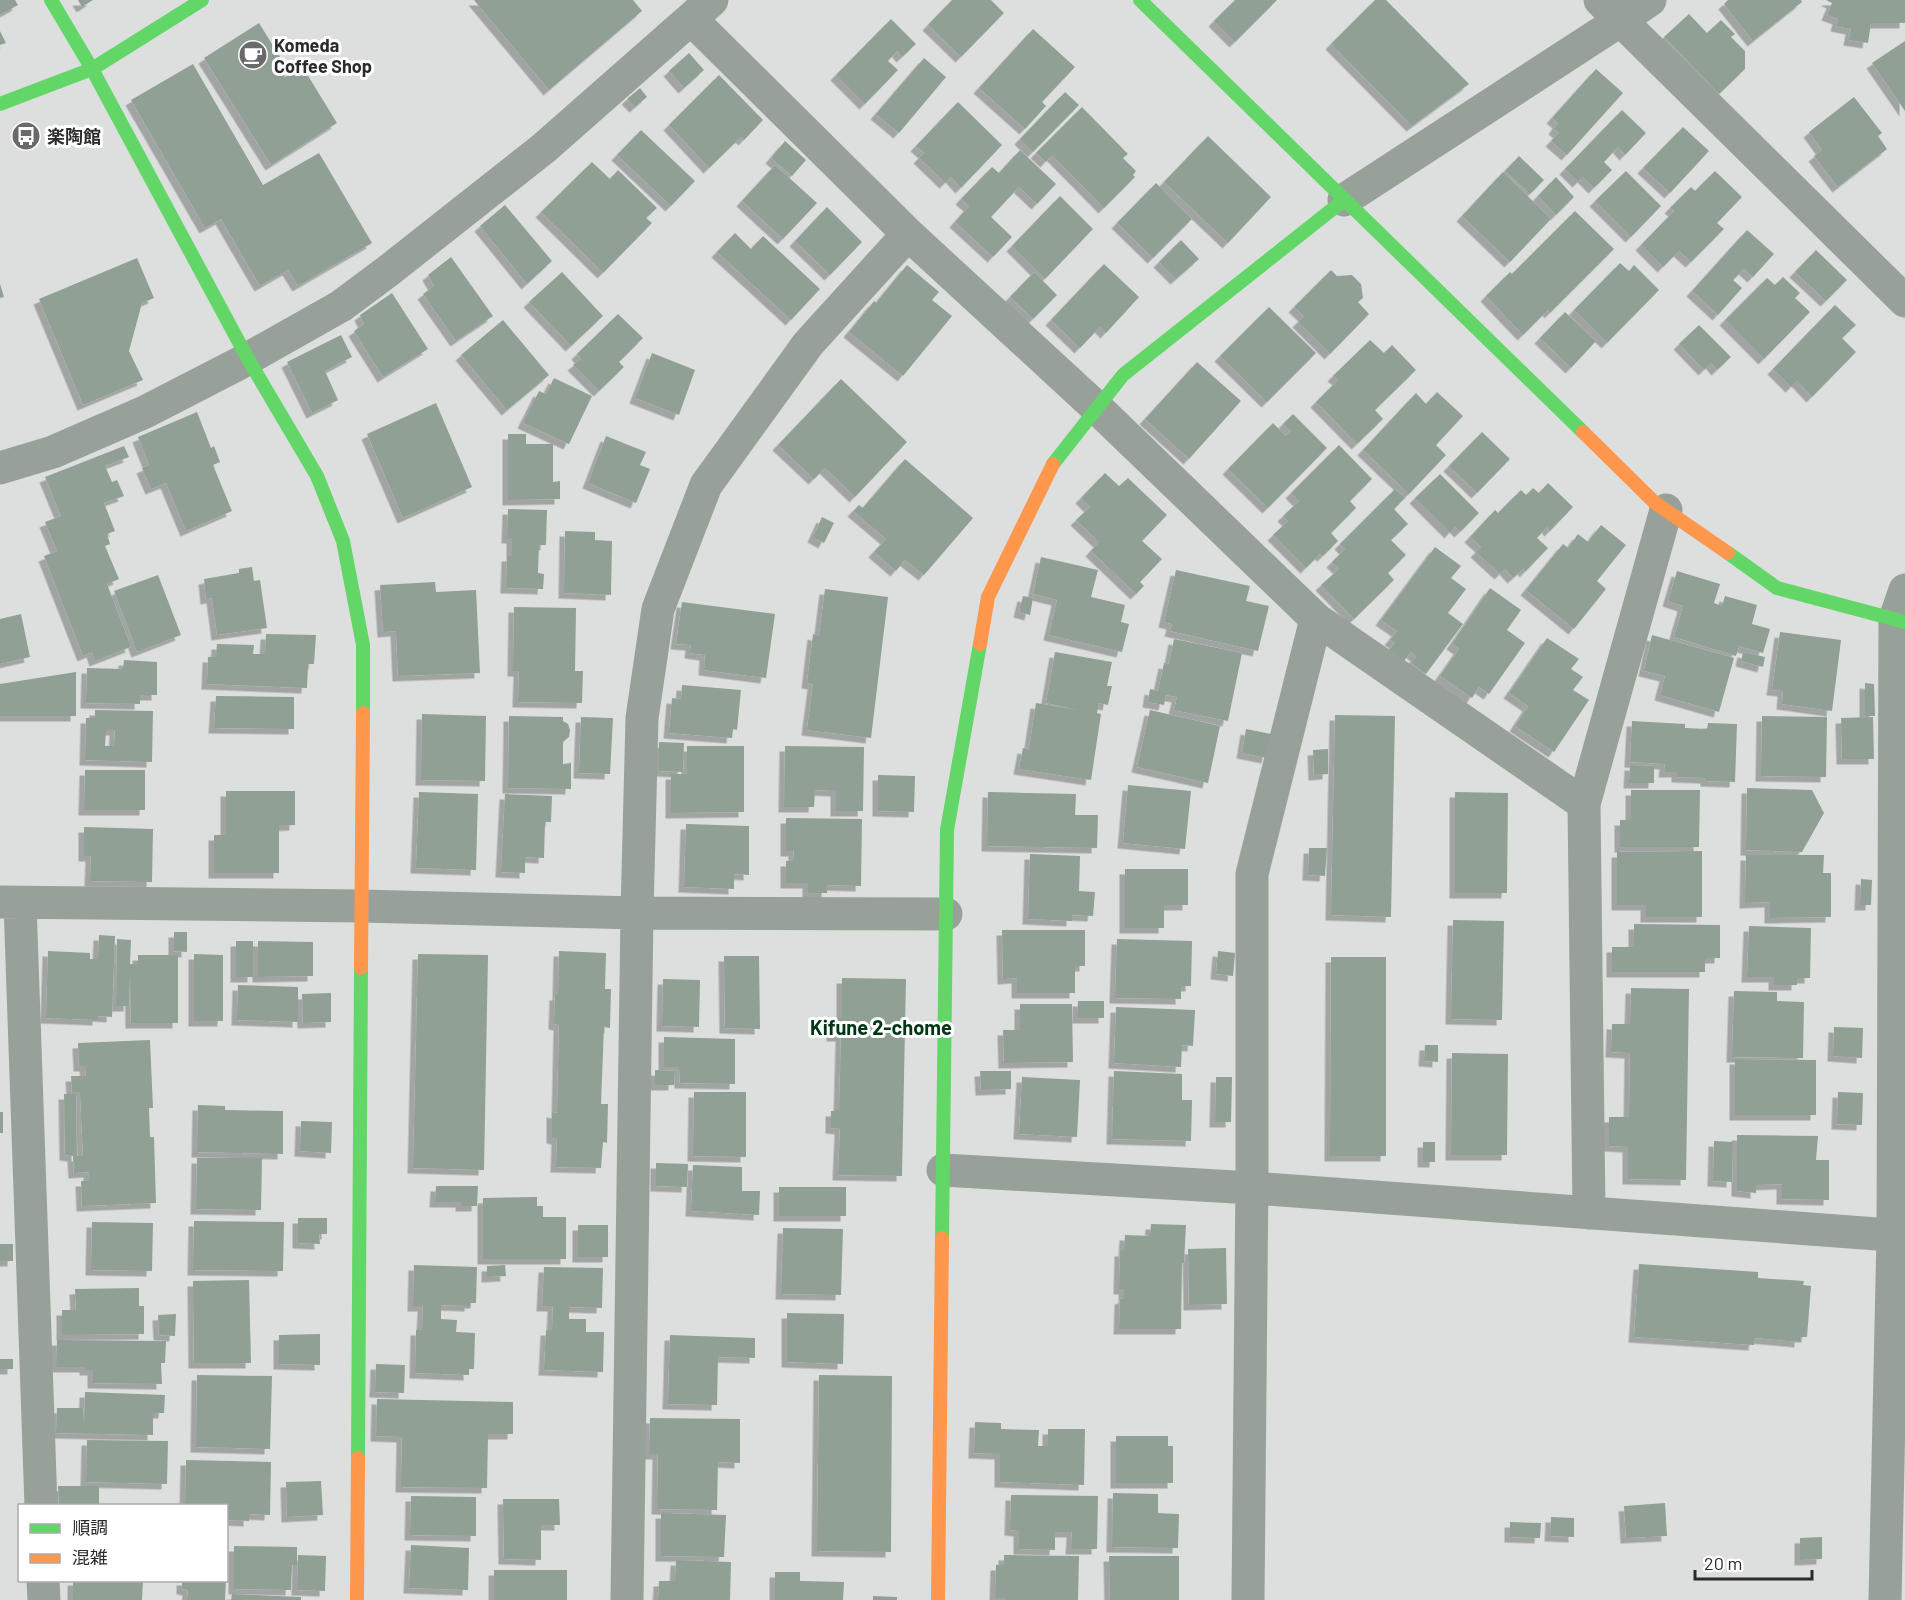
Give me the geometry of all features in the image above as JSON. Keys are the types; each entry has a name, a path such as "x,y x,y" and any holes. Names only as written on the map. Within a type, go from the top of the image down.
{"street":[{"path":"51,0 92,69 248,359 317,476 343,541 363,645 357,1600"},
{"path":"0,104 92,69 202,0"},
{"path":"1140,0 1654,502 1777,588 1902,610 1899,1235 1885,1600"},
{"path":"938,1600 947,830 988,597 1056,458 1123,375 1344,200 1611,10 1650,0"},
{"path":"0,468 53,452 135,416 248,359 341,306 544,147 701,9 908,234 1097,408 1316,619 1584,804"},
{"path":"1611,10 1905,301"},
{"path":"627,1600 642,718 658,609 706,485 808,344 908,234"},
{"path":"1589,1213 1584,804 1666,510"},
{"path":"1248,1600 1252,874 1316,619"},
{"path":"41,1504 10,903 361,906 637,913 946,914"},
{"path":"943,1170 1252,1188 1899,1235"},
{"path":"44,1582 44,1600"}],"building":[{"path":"0,0 15,0 18,5 0,15"},
{"path":"78,0 93,0 82,7"},
{"path":"474,0 633,0 642,11 549,90"},
{"path":"952,0 991,0 1004,13 961,57 928,25"},
{"path":"1235,0 1277,0 1235,42 1214,21"},
{"path":"1375,0 1386,0 1469,84 1412,126 1331,44"},
{"path":"1728,0 1801,0 1802,2 1753,41 1724,4"},
{"path":"1826,0 1905,0 1905,23 1871,23 1868,43 1849,40 1851,29 1836,26 1838,19 1827,15 1832,3"},
{"path":"1689,14 1707,33 1721,20 1735,34 1731,37 1745,51 1745,69 1719,94 1664,37"},
{"path":"891,19 916,44 902,57 897,51 888,61 898,70 865,104 836,75"},
{"path":"259,23 285,65 280,68 285,77 302,66 337,123 271,165 204,58"},
{"path":"1033,29 1075,67 1042,102 1046,106 1025,129 979,88"},
{"path":"0,31 6,43 0,45"},
{"path":"1905,41 1905,111 1872,63"},
{"path":"689,53 704,70 684,88 669,71"},
{"path":"924,58 946,77 899,133 876,114"},
{"path":"193,64 263,185 319,153 372,243 298,286 288,270 260,286 221,219 205,228 131,100"},
{"path":"1596,69 1623,93 1567,155 1551,141 1559,133 1554,129 1558,123 1552,118"},
{"path":"719,75 763,120 744,140 741,137 709,168 669,125"},
{"path":"640,88 647,97 635,107 627,99"},
{"path":"1065,92 1079,105 1033,152 1020,139"},
{"path":"1854,97 1882,133 1878,136 1887,149 1838,187 1814,156 1822,150 1809,132"},
{"path":"958,102 1002,145 961,188 951,177 945,183 919,158 924,153 916,146"},
{"path":"1082,107 1128,154 1123,158 1136,171 1133,175 1135,177 1104,208 1052,155 1046,162 1036,153"},
{"path":"1622,110 1646,133 1625,155 1618,147 1604,162 1612,170 1594,188 1583,177 1578,182 1565,169"},
{"path":"1683,127 1709,151 1670,193 1643,168"},
{"path":"641,130 695,181 671,206 617,155"},
{"path":"1208,136 1271,197 1228,243 1164,182"},
{"path":"785,141 806,160 792,176 771,158"},
{"path":"1020,150 1056,184 1037,204 1019,187 991,217 1012,237 993,257 955,222 969,206 961,199 992,167 999,173"},
{"path":"1519,156 1544,180 1530,194 1505,171"},
{"path":"592,162 610,179 618,170 657,208 646,218 652,223 603,273 541,212"},
{"path":"775,165 817,203 783,239 742,201"},
{"path":"1626,171 1661,206 1631,237 1595,201"},
{"path":"1715,171 1742,197 1717,223 1724,229 1691,262 1679,251 1663,267 1641,245 1674,211 1670,208 1691,187 1695,191"},
{"path":"1503,172 1551,219 1510,262 1462,216"},
{"path":"1556,177 1574,197 1556,215 1538,196"},
{"path":"1156,183 1192,219 1153,258 1117,223"},
{"path":"1060,196 1093,229 1045,279 1012,246"},
{"path":"505,205 552,261 527,284 480,226"},
{"path":"827,207 862,242 830,275 795,241"},
{"path":"1575,211 1614,249 1550,313 1548,310 1523,335 1486,296 1510,272 1512,274"},
{"path":"1747,230 1774,254 1753,277 1744,269 1733,280 1742,288 1718,315 1692,291"},
{"path":"735,233 751,249 763,236 820,289 791,320 717,252"},
{"path":"1181,240 1199,259 1176,279 1159,262"},
{"path":"1816,250 1847,280 1826,301 1795,272"},
{"path":"451,257 493,316 456,341 423,294 434,286 428,275"},
{"path":"137,258 154,298 142,303 129,351 143,380 83,405 39,299"},
{"path":"1620,263 1629,271 1634,265 1659,290 1607,343 1574,310"},
{"path":"1104,264 1139,297 1106,333 1100,327 1080,348 1051,320"},
{"path":"907,265 939,292 932,300 952,316 903,376 849,332"},
{"path":"1331,270 1337,276 1352,275 1361,284 1363,298 1358,302 1369,314 1330,354 1298,322 1304,316 1294,307"},
{"path":"562,272 603,316 571,346 529,302"},
{"path":"1034,272 1057,295 1033,319 1010,297"},
{"path":"1783,277 1800,293 1795,298 1810,312 1764,359 1725,320 1767,278 1775,285"},
{"path":"0,284 4,297 0,298"},
{"path":"392,293 428,349 383,377 354,331 364,324 360,315"},
{"path":"1835,305 1856,325 1842,338 1856,352 1812,397 1797,381 1791,387 1773,369"},
{"path":"1269,307 1316,353 1267,402 1220,356"},
{"path":"1565,312 1596,341 1571,368 1540,338"},
{"path":"618,314 643,338 619,362 624,367 599,391 573,365 581,359 577,354"},
{"path":"503,320 549,375 507,410 461,355"},
{"path":"1699,325 1731,357 1717,370 1711,363 1704,370 1679,344"},
{"path":"341,335 352,357 325,371 338,400 312,413 287,362"},
{"path":"1370,340 1384,353 1392,345 1416,370 1375,410 1383,419 1357,444 1316,402 1338,380 1333,376"},
{"path":"652,353 695,370 679,415 635,398"},
{"path":"1197,362 1241,401 1189,459 1145,419"},
{"path":"554,378 592,396 569,444 523,423 539,391 546,394"},
{"path":"841,379 907,442 855,497 825,468 814,479 778,445"},
{"path":"1437,392 1463,416 1436,445 1446,455 1409,494 1363,450 1416,393 1426,404"},
{"path":"436,403 472,487 403,518 367,434"},
{"path":"197,412 211,448 214,446 220,462 213,465 232,511 186,531 166,483 151,489 142,468 149,465 138,437"},
{"path":"1293,414 1327,448 1268,508 1228,469 1273,423 1286,436 1290,431 1283,424"},
{"path":"1482,432 1510,459 1477,493 1449,466"},
{"path":"508,434 526,434 526,444 553,444 553,482 560,481 560,499 508,500"},
{"path":"606,436 646,452 640,465 650,469 636,503 588,483"},
{"path":"1339,445 1372,479 1350,501 1356,508 1331,533 1338,541 1306,568 1273,535 1288,521 1283,516 1299,501 1291,493"},
{"path":"124,446 129,457 105,466 112,482 117,480 124,496 104,503 115,531 107,534 110,544 105,546 119,579 107,584 131,647 95,661 92,652 83,656 44,556 57,551 45,522 61,516 45,477"},
{"path":"905,459 973,518 924,575 905,560 896,571 874,552 886,539 853,511 859,505 863,508"},
{"path":"1105,473 1119,486 1128,478 1167,515 1142,541 1162,559 1140,582 1144,586 1136,594 1091,551 1099,542 1076,520 1090,507 1081,498"},
{"path":"1440,474 1479,513 1460,532 1455,527 1450,533 1415,498"},
{"path":"1548,483 1573,507 1550,531 1547,527 1537,538 1548,548 1525,572 1523,569 1513,578 1505,569 1500,574 1476,552 1481,547 1470,537 1495,510 1498,513 1521,490 1526,495 1533,488 1539,493"},
{"path":"1395,489 1405,498 1394,509 1408,524 1391,540 1406,555 1388,573 1394,580 1354,619 1321,585 1339,569 1332,562 1345,549 1340,544"},
{"path":"508,509 547,510 546,545 539,545 538,573 544,574 543,589 506,588 507,556 512,556 512,538 507,538"},
{"path":"822,517 834,523 824,543 813,537"},
{"path":"1601,525 1626,545 1597,581 1606,589 1574,629 1526,590 1563,544 1568,548 1578,534 1588,542"},
{"path":"565,531 595,532 595,540 612,541 611,595 564,593"},
{"path":"1435,547 1461,566 1451,578 1466,589 1448,613 1463,624 1426,674 1411,663 1416,656 1411,652 1404,661 1389,650 1395,643 1390,640 1397,631 1381,620"},
{"path":"1041,557 1098,570 1091,597 1125,605 1121,622 1129,624 1122,652 1049,635 1057,600 1033,594"},
{"path":"252,567 254,581 260,580 267,628 217,635 212,598 206,599 204,579 239,573 239,569"},
{"path":"1176,570 1250,586 1246,601 1269,606 1258,651 1170,631 1172,624 1164,622"},
{"path":"1677,571 1720,584 1714,603 1722,606 1725,596 1757,605 1752,624 1770,629 1763,653 1739,646 1736,656 1674,637 1683,606 1668,601"},
{"path":"158,575 181,635 137,652 114,591"},
{"path":"435,582 436,592 476,590 480,673 398,676 396,631 383,632 380,585"},
{"path":"1490,588 1521,610 1507,630 1525,643 1489,694 1479,687 1472,698 1440,676 1459,649 1452,644"},
{"path":"825,589 888,597 871,738 807,730 813,684 807,683 813,634 819,636"},
{"path":"1023,596 1033,598 1030,615 1019,612"},
{"path":"682,602 775,614 766,678 704,670 705,655 690,653 691,645 676,644"},
{"path":"514,607 576,608 575,671 583,671 582,703 518,702 519,671 513,671"},
{"path":"21,614 30,657 0,664 0,619"},
{"path":"1780,632 1841,640 1832,711 1782,704 1783,691 1772,690"},
{"path":"266,634 316,635 314,664 308,664 307,688 207,684 208,657 216,657 217,644 254,645 253,654 265,654"},
{"path":"1652,635 1734,658 1719,712 1660,695 1665,676 1644,671"},
{"path":"1547,638 1579,659 1571,669 1583,677 1573,690 1589,700 1554,752 1515,726 1528,706 1509,693"},
{"path":"1174,639 1242,653 1228,721 1174,710 1177,697 1166,695 1164,705 1148,702 1150,689 1158,691 1164,663 1169,664"},
{"path":"1055,652 1112,662 1107,686 1112,686 1108,705 1099,703 1097,713 1101,714 1091,780 1019,769 1023,748 1029,749 1036,703 1078,710 1046,703"},
{"path":"1743,652 1765,657 1763,667 1741,661"},
{"path":"124,660 157,662 157,695 140,695 140,704 86,703 87,668 123,669"},
{"path":"76,672 76,716 0,716 0,684"},
{"path":"1865,683 1874,684 1875,716 1865,716"},
{"path":"682,685 741,690 737,730 733,729 732,738 669,733 672,698 681,699"},
{"path":"216,696 294,697 294,729 214,728"},
{"path":"95,710 153,711 152,762 85,760 86,718 95,718","holes":["106,730 115,730 114,746 105,746"]},
{"path":"1150,710 1220,726 1208,783 1137,767"},
{"path":"422,714 486,716 485,781 421,780"},
{"path":"1335,715 1395,716 1391,917 1331,915"},
{"path":"509,716 563,717 563,721 568,724 570,730 569,737 563,742 563,764 571,763 571,789 508,788"},
{"path":"1762,716 1827,717 1826,777 1761,776"},
{"path":"581,717 613,718 610,774 579,773"},
{"path":"1873,717 1874,759 1842,759 1841,718"},
{"path":"1632,721 1685,724 1685,728 1707,729 1708,723 1737,724 1735,782 1677,777 1677,772 1664,772 1665,764 1630,762"},
{"path":"1246,729 1271,734 1267,758 1242,753"},
{"path":"659,742 684,743 683,772 659,771"},
{"path":"687,746 744,746 744,812 671,813 671,774 687,774"},
{"path":"785,746 864,747 863,811 836,811 836,791 815,790 814,807 784,807"},
{"path":"1328,749 1328,774 1314,775 1313,750"},
{"path":"1630,765 1654,766 1654,783 1629,783"},
{"path":"85,770 145,770 145,810 84,810"},
{"path":"878,775 915,776 914,812 878,811"},
{"path":"1128,785 1191,791 1185,849 1123,843"},
{"path":"1747,788 1812,790 1824,813 1802,852 1746,850"},
{"path":"1631,790 1700,790 1699,847 1620,847 1620,820 1631,820"},
{"path":"226,791 295,791 295,825 279,826 279,873 214,873 214,835 226,835"},
{"path":"419,792 478,794 476,870 416,868"},
{"path":"988,792 1076,794 1075,815 1098,815 1097,848 987,846"},
{"path":"1455,792 1508,793 1507,893 1455,893"},
{"path":"505,794 552,796 551,822 545,822 544,858 525,857 525,873 501,872"},
{"path":"786,818 862,819 861,886 827,885 827,893 808,893 808,883 786,883 786,861 793,861 794,851 786,851"},
{"path":"686,824 749,826 749,875 734,874 734,889 684,887"},
{"path":"84,827 153,829 152,882 90,881 91,856 84,856"},
{"path":"1309,848 1327,848 1325,876 1308,875"},
{"path":"1702,851 1702,917 1646,917 1646,905 1617,905 1617,852"},
{"path":"1030,854 1080,856 1079,891 1095,892 1093,916 1072,915 1072,921 1028,919"},
{"path":"1746,855 1824,855 1823,873 1831,873 1831,917 1770,918 1770,902 1745,903"},
{"path":"1125,869 1188,869 1188,905 1164,905 1164,928 1125,928"},
{"path":"1861,879 1872,880 1871,905 1860,905"},
{"path":"1453,920 1504,921 1502,1020 1451,1019"},
{"path":"1634,924 1720,925 1720,958 1705,958 1705,972 1612,972 1612,947 1634,947"},
{"path":"1749,926 1811,928 1810,978 1797,978 1797,985 1774,985 1774,977 1747,977"},
{"path":"1002,930 1085,930 1085,966 1075,966 1075,993 1017,993 1017,978 1003,979"},
{"path":"174,932 187,932 187,952 174,951"},
{"path":"99,935 115,936 112,1017 98,1016 98,1020 46,1018 48,951 90,953 90,959 98,959"},
{"path":"117,939 131,940 130,964 138,964 138,955 178,955 178,1023 131,1023 130,973 129,1006 116,1006"},
{"path":"1117,939 1192,941 1191,986 1181,986 1181,999 1115,998"},
{"path":"236,941 253,941 253,977 236,977"},
{"path":"258,941 313,942 313,976 258,977"},
{"path":"559,951 606,953 605,989 611,989 610,1028 604,1027 601,1104 608,1104 607,1143 603,1142 601,1168 556,1167 557,1139 552,1138 552,1112 557,1113 559,1025 554,1024 555,995 558,995"},
{"path":"1218,951 1235,953 1233,976 1216,974"},
{"path":"194,954 223,955 223,1021 194,1021"},
{"path":"418,954 488,955 484,1170 413,1168"},
{"path":"724,956 759,956 760,1029 725,1028"},
{"path":"1331,957 1386,957 1386,1156 1330,1156"},
{"path":"842,978 906,979 902,1176 838,1175 840,1129 831,1128 831,1111 839,1111 841,1036 832,1036 832,1018 842,1018"},
{"path":"663,979 700,980 699,1027 662,1026"},
{"path":"238,985 298,987 298,1022 237,1020"},
{"path":"1631,988 1689,989 1686,1180 1628,1179 1628,1147 1609,1146 1609,1117 1629,1117 1630,1053 1611,1052 1612,1024 1630,1024"},
{"path":"1734,991 1777,992 1777,1001 1804,1002 1803,1058 1732,1057"},
{"path":"331,993 331,1022 303,1023 302,994"},
{"path":"1078,1001 1104,1001 1104,1018 1077,1018"},
{"path":"1020,1004 1072,1004 1073,1062 1004,1063 1003,1030 1020,1030"},
{"path":"1116,1007 1195,1010 1193,1046 1182,1045 1181,1067 1114,1063"},
{"path":"1834,1027 1863,1028 1862,1058 1833,1056"},
{"path":"664,1037 735,1039 735,1084 680,1083 679,1067 664,1067"},
{"path":"150,1040 153,1108 149,1108 150,1137 154,1137 156,1203 82,1206 81,1181 89,1181 89,1172 74,1173 73,1156 65,1155 64,1094 76,1094 77,1156 83,1156 80,1092 72,1092 71,1076 86,1076 85,1066 79,1066 78,1043"},
{"path":"1425,1045 1438,1045 1438,1062 1424,1061"},
{"path":"1452,1053 1508,1054 1507,1155 1451,1155"},
{"path":"1735,1059 1816,1060 1816,1115 1735,1115"},
{"path":"655,1070 674,1071 674,1085 655,1085"},
{"path":"980,1071 1011,1071 1011,1089 981,1090"},
{"path":"1114,1071 1182,1074 1182,1100 1192,1100 1191,1141 1112,1139"},
{"path":"1022,1077 1080,1080 1077,1137 1019,1134"},
{"path":"1216,1077 1232,1077 1231,1122 1215,1122"},
{"path":"694,1092 746,1092 746,1157 693,1156"},
{"path":"1838,1092 1863,1093 1862,1125 1837,1124"},
{"path":"198,1105 225,1106 225,1110 283,1111 283,1154 197,1152"},
{"path":"0,1112 3,1112 3,1133 0,1133"},
{"path":"301,1121 332,1122 331,1153 300,1151"},
{"path":"1737,1135 1818,1136 1816,1160 1829,1160 1829,1200 1782,1199 1782,1184 1756,1185 1756,1193 1737,1191"},
{"path":"1714,1141 1733,1142 1732,1182 1713,1181"},
{"path":"1423,1142 1435,1142 1435,1162 1423,1162"},
{"path":"197,1158 262,1158 261,1210 196,1209"},
{"path":"656,1163 688,1164 687,1187 656,1186"},
{"path":"693,1165 742,1167 742,1191 760,1191 759,1215 691,1211"},
{"path":"436,1186 478,1186 477,1206 461,1206 461,1202 435,1202"},
{"path":"779,1187 846,1187 846,1216 779,1216"},
{"path":"537,1197 537,1206 543,1206 543,1217 566,1217 566,1259 483,1259 483,1198"},
{"path":"298,1218 327,1218 327,1234 319,1234 320,1244 298,1243"},
{"path":"194,1221 284,1222 283,1271 193,1270"},
{"path":"92,1222 153,1223 152,1271 91,1270"},
{"path":"1151,1224 1186,1225 1184,1263 1182,1263 1181,1329 1119,1329 1120,1299 1124,1298 1124,1289 1119,1289 1120,1251 1124,1251 1125,1235 1150,1236"},
{"path":"578,1225 608,1225 608,1257 578,1257"},
{"path":"783,1228 843,1229 841,1295 781,1294"},
{"path":"0,1244 13,1244 13,1261 0,1261"},
{"path":"1226,1248 1227,1304 1189,1305 1188,1249"},
{"path":"1639,1264 1758,1272 1758,1278 1804,1281 1803,1285 1811,1286 1807,1337 1800,1337 1800,1342 1755,1338 1754,1345 1634,1337"},
{"path":"414,1265 477,1267 476,1303 470,1303 470,1306 441,1305 441,1319 457,1320 456,1332 475,1333 474,1369 469,1369 469,1375 415,1373 416,1330 422,1330 423,1306 413,1306"},
{"path":"505,1265 506,1276 487,1277 487,1266"},
{"path":"544,1267 603,1268 602,1308 569,1307 569,1319 586,1319 586,1332 604,1332 603,1372 544,1370 546,1330 552,1330 553,1306 542,1306"},
{"path":"249,1280 251,1363 194,1363 193,1281"},
{"path":"139,1288 139,1306 144,1306 144,1334 62,1335 62,1310 76,1310 75,1289"},
{"path":"787,1313 844,1314 843,1364 787,1362"},
{"path":"176,1314 175,1336 159,1335 158,1315"},
{"path":"320,1334 320,1365 279,1364 279,1335"},
{"path":"670,1335 755,1338 755,1358 718,1357 717,1405 668,1404"},
{"path":"57,1340 166,1341 165,1363 161,1363 162,1384 93,1383 93,1370 85,1370 85,1367 56,1367"},
{"path":"0,1359 13,1359 13,1369 0,1369"},
{"path":"376,1364 405,1365 404,1393 375,1392"},
{"path":"197,1375 272,1376 270,1449 196,1447"},
{"path":"819,1375 892,1376 891,1552 817,1551"},
{"path":"85,1392 165,1395 164,1413 153,1413 153,1435 56,1433 57,1408 83,1408 84,1423"},
{"path":"377,1399 513,1402 513,1434 488,1434 487,1488 401,1487 402,1437 376,1436"},
{"path":"650,1418 740,1419 740,1463 718,1462 717,1510 657,1509 658,1454 649,1454"},
{"path":"975,1422 1001,1423 1001,1429 1039,1430 1038,1446 1048,1446 1048,1429 1085,1429 1084,1485 1000,1482 1000,1454 974,1453"},
{"path":"1116,1436 1168,1436 1168,1446 1173,1446 1173,1483 1116,1483"},
{"path":"87,1440 168,1441 167,1484 86,1482"},
{"path":"186,1460 271,1462 270,1515 249,1514 249,1521 228,1520 228,1504 185,1504"},
{"path":"321,1481 323,1515 287,1517 286,1482"},
{"path":"58,1486 99,1486 99,1504 59,1504"},
{"path":"1113,1493 1158,1494 1158,1513 1179,1514 1178,1548 1112,1547"},
{"path":"1011,1495 1098,1496 1097,1549 1071,1549 1072,1532 1055,1532 1055,1550 1019,1549 1019,1531 1010,1530"},
{"path":"411,1496 476,1497 476,1536 410,1535"},
{"path":"503,1499 559,1499 560,1525 541,1525 541,1560 504,1559"},
{"path":"1665,1503 1667,1536 1626,1538 1624,1506"},
{"path":"661,1513 726,1515 724,1557 661,1556"},
{"path":"1551,1517 1574,1518 1574,1537 1550,1536"},
{"path":"1510,1522 1541,1523 1540,1538 1510,1537"},
{"path":"1822,1537 1822,1559 1800,1560 1800,1538"},
{"path":"411,1545 469,1548 468,1590 409,1588"},
{"path":"234,1546 297,1547 297,1565 292,1565 291,1590 234,1589"},
{"path":"298,1555 326,1556 325,1591 297,1590"},
{"path":"1004,1555 1079,1556 1078,1600 995,1598 996,1565 1004,1565"},
{"path":"1109,1556 1179,1556 1179,1600 1110,1600"},
{"path":"676,1560 731,1562 730,1600 658,1600 659,1581 675,1581"},
{"path":"494,1570 567,1570 567,1600 494,1600"},
{"path":"775,1572 800,1572 800,1581 844,1582 843,1600 775,1600"},
{"path":"73,1582 143,1582 142,1600 73,1600"},
{"path":"182,1582 226,1582 225,1600 187,1600 188,1590 182,1589"},
{"path":"232,1594 301,1597 301,1600 231,1600"},
{"path":"873,1596 897,1597 897,1600 873,1600"}],"traffic: fast":[{"path":"51,0 92,69 248,359 317,476 343,541 363,645 363,713"},
{"path":"0,104 92,69 202,0"},
{"path":"1140,0 1583,432"},
{"path":"1053,464 1123,375 1344,200"},
{"path":"1728,553 1777,588 1905,622"},
{"path":"942,1238 947,830 980,644"},
{"path":"358,1458 361,968"}],"traffic: slow":[{"path":"1583,432 1654,502 1728,553"},
{"path":"980,644 988,597 1053,464"},
{"path":"361,968 363,713"},
{"path":"938,1600 942,1238"},
{"path":"357,1600 358,1458"}],"place":[{"name":"Komeda Coffee Shop","path":"253,55"},
{"name":"楽陶館","path":"26,136"}],"district":[{"name":"Kifune 2-chome","path":"881,1027"}]}
